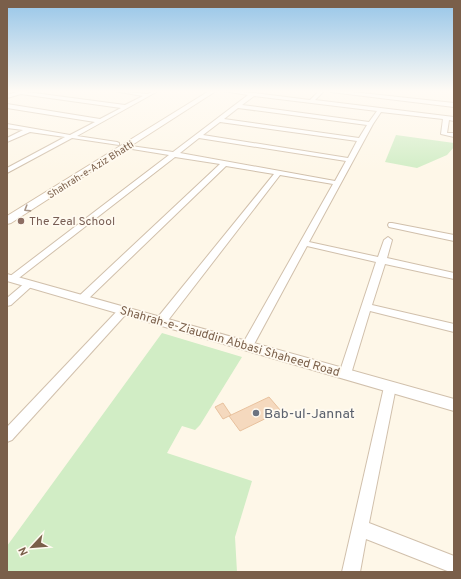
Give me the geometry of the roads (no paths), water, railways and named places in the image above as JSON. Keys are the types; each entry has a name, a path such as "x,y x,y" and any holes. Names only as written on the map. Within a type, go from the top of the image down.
{"main road":[{"name":"Shahrah-e-Aziz Bhatti","path":"7,212 160,118"},
{"name":"Shahrah-e-Aziz Bhatti","path":"7,221 170,118"}],"street":[{"path":"88,118 101,120"},
{"path":"7,171 105,118"},
{"path":"10,278 221,118"},
{"path":"325,118 370,124"},
{"path":"248,345 374,118"},
{"path":"446,118 454,119"},
{"path":"446,118 444,134 454,135"},
{"path":"219,120 361,140"},
{"path":"7,126 117,144"},
{"path":"7,140 29,130"},
{"path":"198,136 350,160"},
{"path":"126,146 337,183"},
{"path":"82,299 225,163"},
{"path":"162,320 278,172"},
{"path":"392,225 454,238"},
{"path":"345,374 388,240"},
{"path":"304,243 454,276"},
{"name":"Shahrah-e-Ziauddin Abbasi Shaheed Road","path":"10,278 123,311 162,320 454,405"},
{"path":"7,303 29,284"},
{"path":"367,307 454,328"},
{"path":"7,436 123,311"},
{"path":"351,572 390,387"},
{"path":"360,528 454,565"}],"place":[{"name":"The Zeal School","path":"21,221"},
{"name":"Bab-ul-Jannat","path":"256,413"}]}
